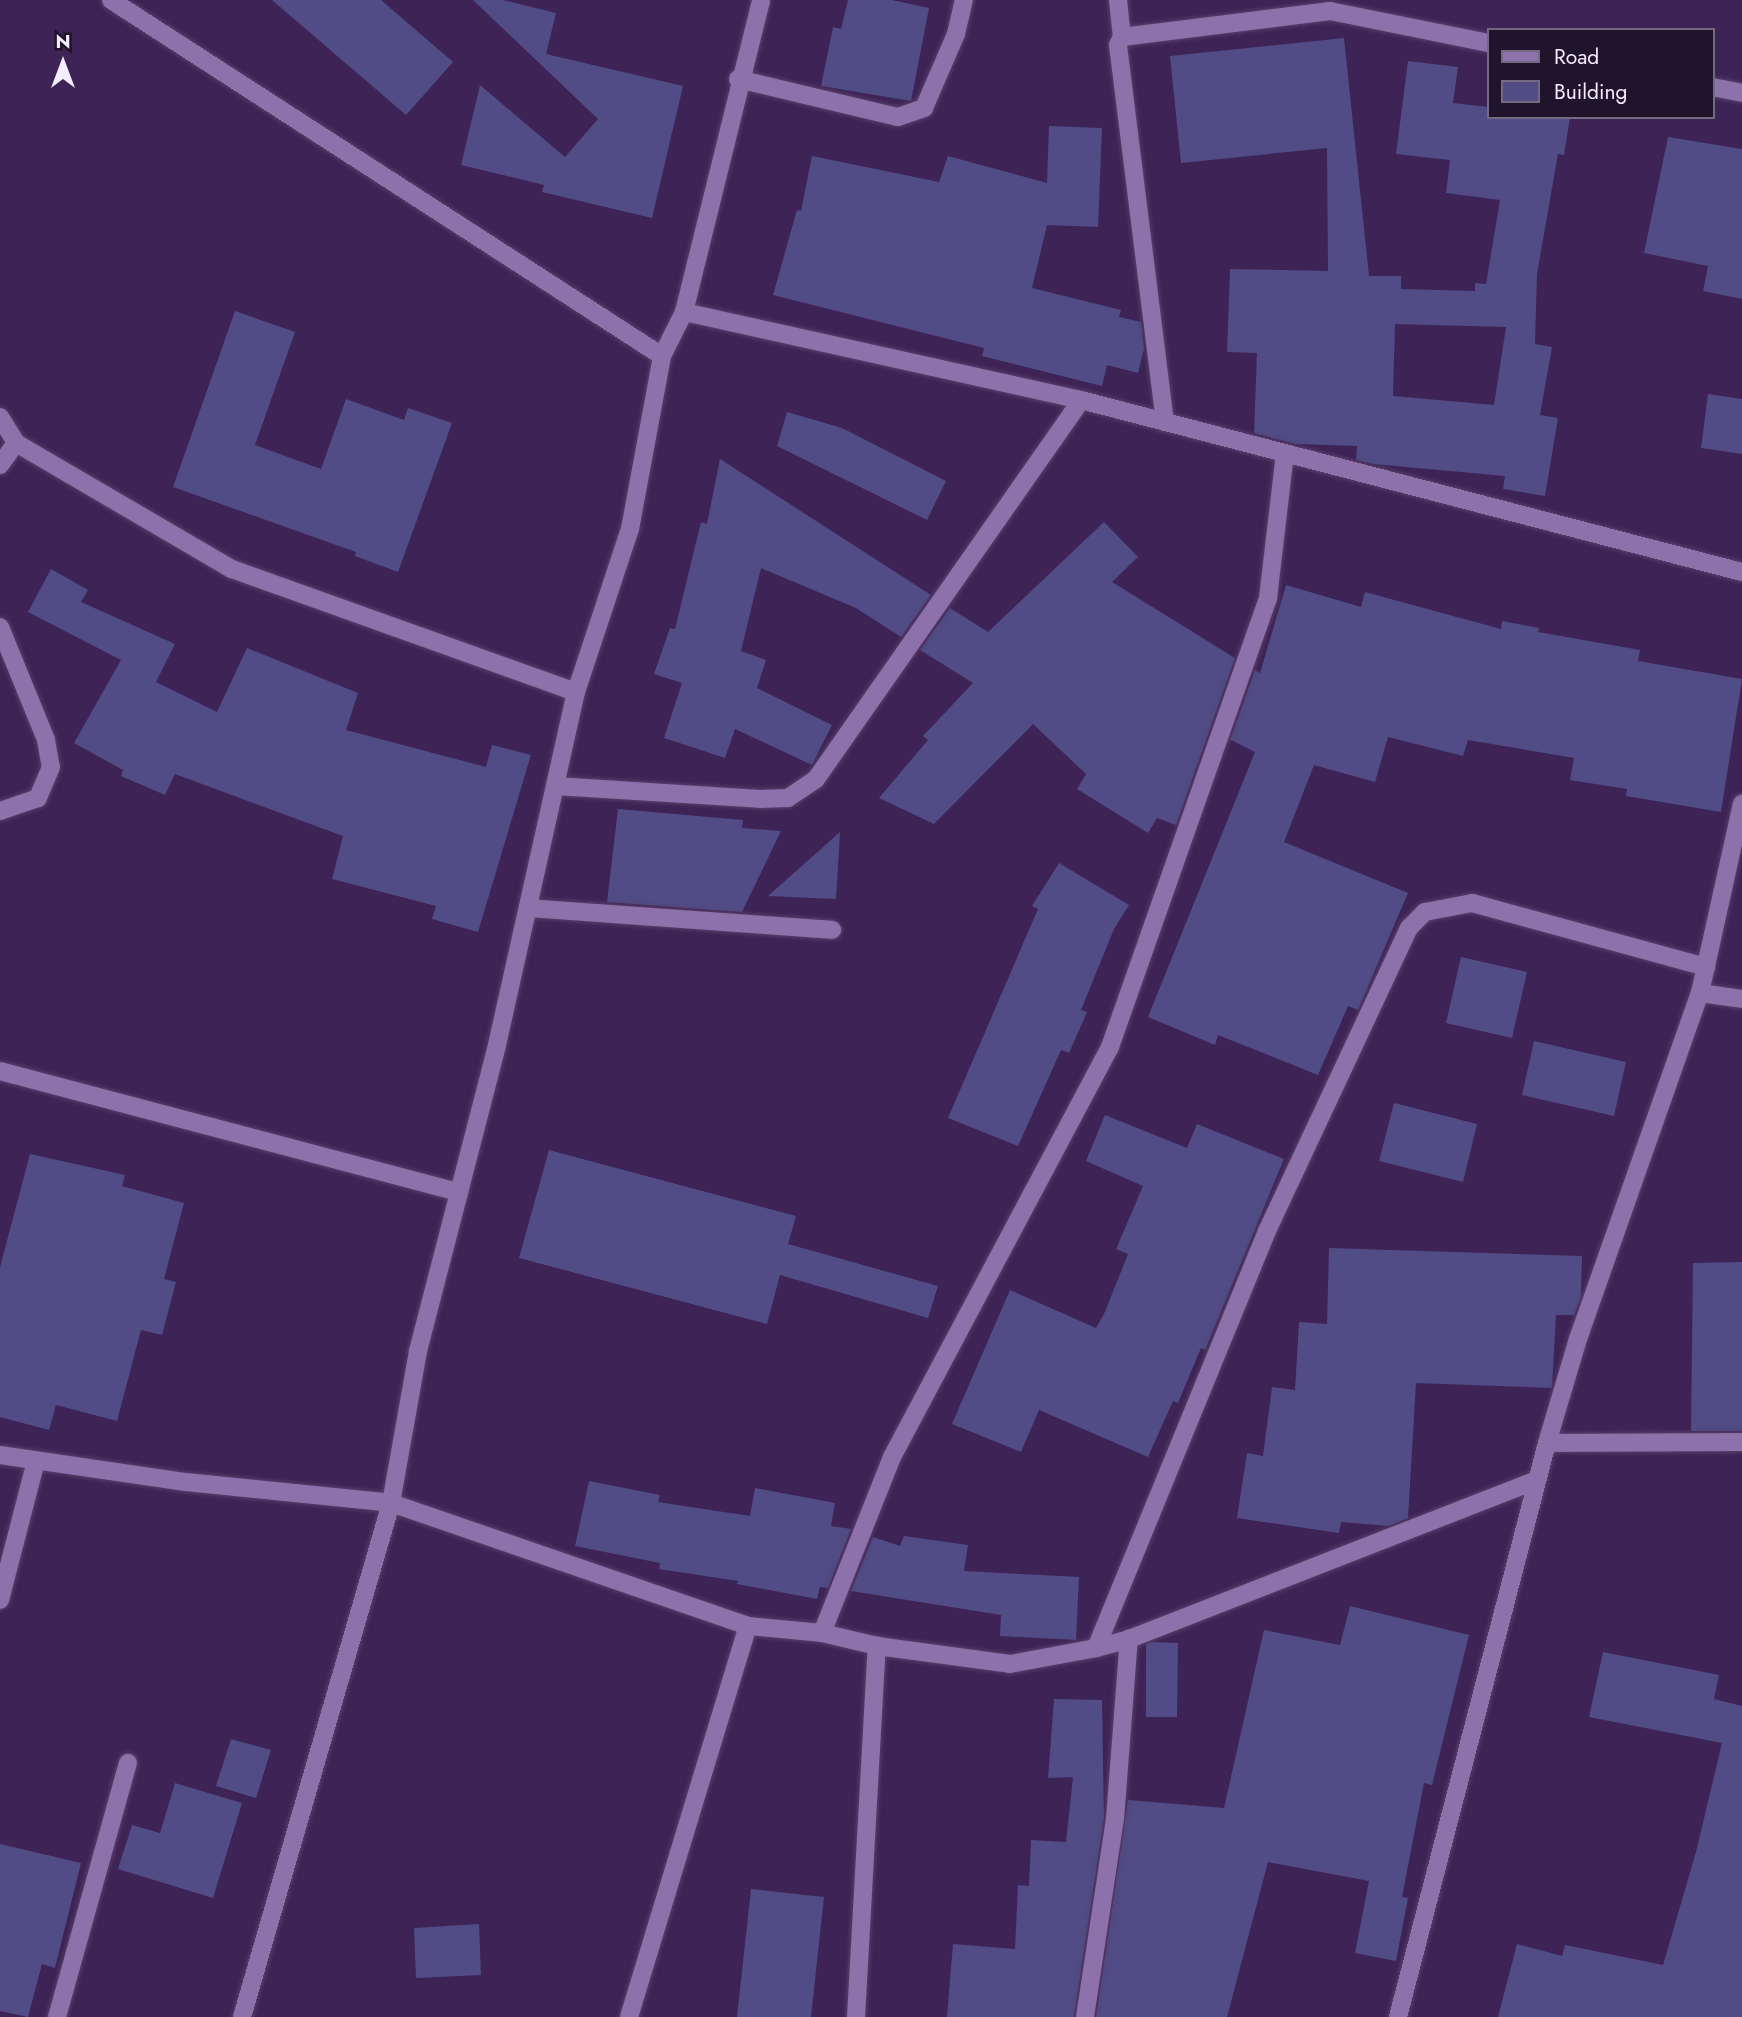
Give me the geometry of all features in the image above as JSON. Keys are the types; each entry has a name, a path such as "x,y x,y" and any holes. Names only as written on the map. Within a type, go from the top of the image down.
{"street":[{"path":"111,0 662,356"},
{"path":"242,2017 391,1503 418,1351 528,908 576,692 630,529 662,356 684,312 738,79 761,0"},
{"path":"738,79 898,117 924,108 956,34 964,0"},
{"path":"1118,0 1122,37 1118,45 1165,422"},
{"path":"1122,37 1330,11 1486,43"},
{"path":"1714,87 1742,93"},
{"path":"684,312 1081,400 1742,572"},
{"path":"555,786 760,799 789,797 816,779 1081,400"},
{"path":"0,417 16,443 232,569 576,692"},
{"path":"0,465 16,443"},
{"path":"822,1633 892,1457 1110,1046 1268,598 1286,454"},
{"path":"0,627 5,652 46,740 51,767 38,797 0,811"},
{"path":"1398,2017 1547,1443 1578,1339 1700,993 1742,804"},
{"path":"1096,1648 1267,1231 1409,928 1425,912 1472,904 1706,967"},
{"path":"528,908 832,930"},
{"path":"1700,993 1742,999"},
{"path":"0,1071 459,1192"},
{"path":"1547,1443 1742,1442"},
{"path":"0,1455 391,1503 748,1626 822,1633 877,1646 1010,1664 1129,1639 1537,1480"},
{"path":"0,1600 36,1461"},
{"path":"629,2017 748,1626"},
{"path":"1085,2017 1115,1819 1129,1639"},
{"path":"856,2017 877,1646"},
{"path":"57,2017 128,1763"}],"building":[{"path":"272,0 381,0 453,62 406,115"},
{"path":"473,0 503,0 556,13 546,54 683,86 652,218 542,192 544,185 461,165 480,85 565,157 598,119"},
{"path":"848,0 892,0 929,8 911,101 821,86 833,27 841,29"},
{"path":"1344,38 1369,276 1401,276 1401,289 1475,291 1475,283 1486,284 1500,200 1446,193 1450,160 1396,154 1408,61 1458,67 1453,103 1486,107 1486,119 1570,119 1564,155 1558,154 1537,274 1535,344 1552,347 1540,415 1558,418 1545,496 1503,489 1505,476 1373,464 1356,460 1357,446 1296,444 1254,433 1257,353 1227,352 1230,269 1328,271 1327,148 1181,163 1170,56","holes":["1395,324 1506,327 1494,405 1393,396"]},
{"path":"1049,126 1102,128 1098,227 1047,225 1032,288 1121,310 1119,317 1141,322 1144,349 1138,373 1107,365 1102,386 982,356 984,348 773,295 797,210 801,211 812,156 939,182 948,156 1047,183"},
{"path":"1668,137 1742,149 1742,299 1703,291 1708,266 1644,253"},
{"path":"235,311 295,332 255,445 321,469 346,399 404,420 408,408 452,423 398,572 355,556 356,552 173,487"},
{"path":"1708,394 1742,399 1742,454 1701,448"},
{"path":"787,412 842,428 946,481 927,520 777,446"},
{"path":"720,459 931,595 901,637 856,608 761,568 741,651 766,660 757,688 832,725 812,765 735,729 725,758 664,738 682,683 654,674 670,628 675,629 701,522 707,524"},
{"path":"1104,522 1138,557 1112,582 1235,658 1176,825 1157,818 1148,833 1077,789 1086,774 1033,724 934,824 879,798 928,740 923,736 973,683 920,650 950,608 988,632"},
{"path":"51,569 88,590 81,602 175,644 156,682 217,712 247,648 358,693 346,730 486,767 492,745 531,755 478,932 432,919 436,906 332,879 343,836 175,774 165,795 121,776 123,770 74,743 121,660 28,612"},
{"path":"1286,585 1361,607 1365,592 1501,629 1502,621 1539,628 1538,632 1640,650 1638,661 1742,679 1721,812 1626,796 1627,789 1570,780 1574,758 1468,740 1463,756 1388,737 1375,782 1314,765 1284,842 1408,893 1358,1010 1348,1006 1318,1075 1218,1035 1215,1045 1148,1017 1255,752 1231,740 1229,743 1255,670 1260,673"},
{"path":"618,809 743,820 742,828 781,831 742,912 607,902"},
{"path":"840,832 836,899 768,896"},
{"path":"1059,863 1129,905 1114,929 1081,1010 1087,1012 1069,1053 1061,1050 1018,1146 948,1118 1038,909 1032,906"},
{"path":"1461,957 1527,972 1512,1038 1446,1023"},
{"path":"1534,1041 1626,1062 1614,1116 1522,1095"},
{"path":"1394,1103 1477,1124 1463,1182 1379,1161"},
{"path":"1105,1115 1187,1148 1197,1124 1284,1159 1205,1350 1201,1348 1178,1403 1173,1401 1148,1457 1039,1410 1021,1452 952,1424 1010,1290 1096,1328 1104,1314 1128,1254 1116,1249 1143,1186 1086,1161"},
{"path":"549,1150 796,1216 788,1244 938,1286 928,1318 780,1275 767,1324 519,1258"},
{"path":"30,1154 125,1175 122,1186 184,1203 164,1279 176,1282 162,1335 141,1330 117,1421 56,1405 49,1430 0,1417 0,1267"},
{"path":"1329,1248 1582,1256 1581,1297 1574,1315 1556,1315 1552,1388 1416,1383 1408,1518 1389,1526 1341,1522 1339,1533 1237,1518 1247,1453 1263,1456 1272,1387 1295,1390 1299,1322 1327,1324"},
{"path":"1742,1262 1742,1431 1691,1431 1693,1263"},
{"path":"589,1481 660,1495 658,1502 750,1516 755,1488 835,1503 831,1526 851,1529 828,1588 820,1587 817,1599 737,1584 738,1581 659,1569 660,1563 575,1546"},
{"path":"904,1536 968,1545 964,1571 1079,1577 1076,1640 1000,1636 1001,1615 851,1591 873,1537 900,1546"},
{"path":"1350,1606 1469,1635 1432,1785 1424,1783 1402,1897 1408,1898 1396,1961 1355,1953 1369,1881 1268,1862 1227,2017 1096,2017 1128,1800 1224,1808 1264,1630 1340,1645"},
{"path":"1178,1643 1177,1717 1146,1717 1146,1644"},
{"path":"1603,1652 1719,1675 1714,1699 1742,1706 1742,2017 1498,2017 1517,1944 1562,1956 1565,1945 1663,1965 1696,1852 1722,1743 1589,1717"},
{"path":"1054,1699 1102,1700 1104,1818 1074,2017 947,2017 953,1944 1015,1949 1018,1885 1029,1886 1031,1840 1066,1842 1073,1777 1048,1778"},
{"path":"231,1739 271,1750 256,1798 216,1786"},
{"path":"175,1783 242,1803 213,1898 118,1869 132,1825 160,1833"},
{"path":"0,1844 81,1863 55,1968 42,1964 28,2017 0,2011"},
{"path":"751,1889 824,1897 811,2017 737,2017"},
{"path":"479,1924 481,1975 416,1978 414,1928"}]}
